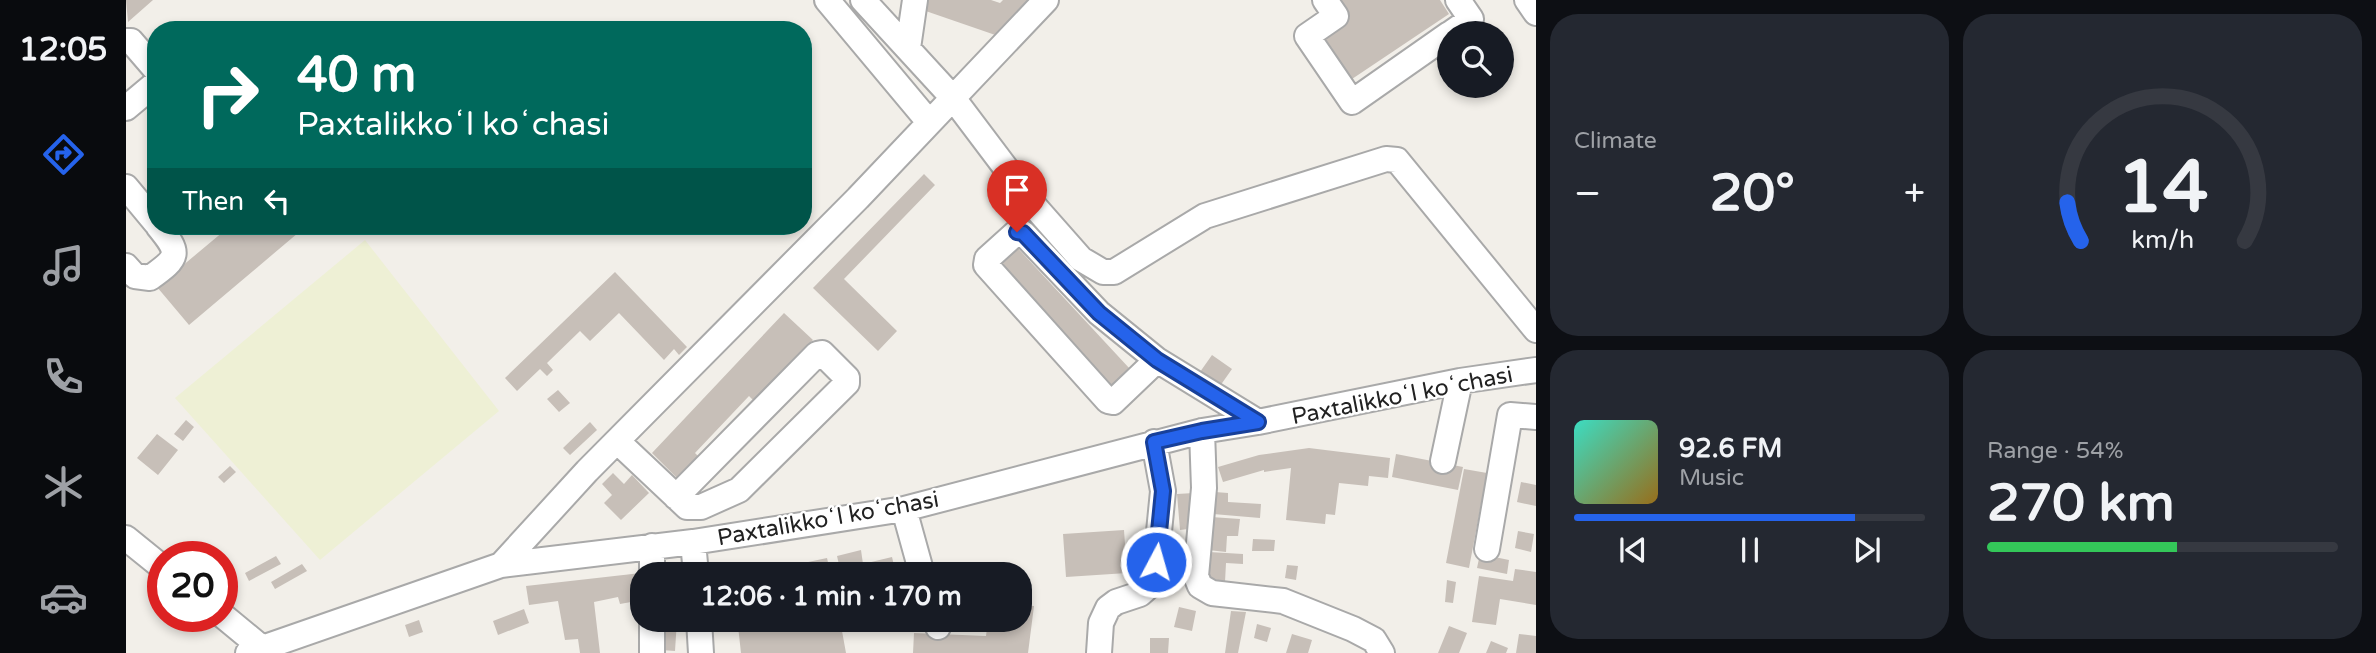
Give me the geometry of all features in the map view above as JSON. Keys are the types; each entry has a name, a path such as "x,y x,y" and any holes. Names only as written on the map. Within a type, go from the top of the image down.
{"street":[{"path":"827,0 929,122"},
{"path":"863,0 953,98 1035,208 1081,259 1103,272 1114,272 1205,216 1386,159 1397,160 1536,330"},
{"path":"908,48 915,0"},
{"path":"501,565 617,441 858,198 1046,0"},
{"path":"1325,0 1336,16 1307,36 1352,102 1437,43"},
{"path":"1458,0 1471,19 1468,21"},
{"path":"1527,0 1536,13"},
{"path":"126,41 131,41 147,60"},
{"path":"126,108 147,90"},
{"path":"126,187 147,213"},
{"path":"1157,360 1113,402 1108,401 986,265 987,259 1017,232 1023,233 1099,313 1157,360 1258,422"},
{"path":"126,266 135,276 150,278 169,264 175,253 173,244 165,235"},
{"path":"617,441 676,497 687,507 701,507 739,490 847,383 847,378 822,352 817,354 676,497"},
{"name":"Paxtalikkoʻl koʻchasi","path":"255,650 501,565 693,542 904,509 1202,431 1460,381 1536,370"},
{"path":"1443,461 1460,381"},
{"path":"1488,549 1510,415 1536,417"},
{"path":"1202,431 1204,488 1196,576 1200,586 1212,593 1283,601 1374,640 1382,653"},
{"path":"1099,653 1101,623 1108,608 1116,602 1140,594 1148,587 1156,562 1163,491 1154,442"},
{"path":"904,509 919,562"},
{"path":"126,538 147,555"},
{"path":"693,542 695,562"},
{"path":"652,546 652,562"},
{"path":"238,632 255,650"},
{"path":"652,632 652,653"},
{"path":"700,632 701,653"}],"green space":[{"path":"365,240 499,411 320,560 175,398"}],"building":[{"path":"126,0 153,0 128,22"},
{"path":"920,0 991,0 1000,3 1003,0 1038,0 1004,38 917,8"},
{"path":"1339,0 1440,0 1449,14 1352,79 1323,35 1350,17"},
{"path":"924,174 935,185 844,279 897,331 878,351 813,288"},
{"path":"219,235 296,235 189,325 157,287"},
{"path":"1014,244 1130,369 1112,386 996,261"},
{"path":"615,272 687,347 679,355 674,349 664,360 619,313 590,341 580,331 547,363 553,370 547,376 540,369 517,391 505,378"},
{"path":"784,313 813,340 754,401 749,396 695,453 699,457 678,479 652,453"},
{"path":"1212,355 1232,369 1220,386 1200,372"},
{"path":"558,390 570,403 559,412 547,399"},
{"path":"186,420 194,427 183,441 174,434"},
{"path":"590,422 597,430 570,455 563,448"},
{"path":"157,434 178,450 158,475 137,458"},
{"path":"1309,448 1390,458 1388,478 1369,476 1368,486 1339,483 1335,515 1326,514 1325,524 1286,520 1291,468 1264,470 1223,482 1218,467 1259,455"},
{"path":"1396,454 1463,467 1458,490 1392,477"},
{"path":"230,466 236,472 224,483 218,477"},
{"path":"1464,469 1487,473 1469,568 1446,563"},
{"path":"613,473 624,484 632,475 649,493 621,520 604,503 612,495 602,484"},
{"path":"1521,482 1536,485 1536,506 1517,502"},
{"path":"1215,492 1228,493 1228,502 1261,504 1260,518 1213,514"},
{"path":"1194,493 1196,528 1180,530 1177,494"},
{"path":"1211,517 1240,519 1238,536 1227,536 1226,552 1208,550"},
{"path":"1124,530 1127,573 1066,577 1063,534"},
{"path":"1518,531 1534,534 1531,552 1515,548"},
{"path":"1253,539 1275,540 1274,551 1252,551"},
{"path":"861,550 863,562 838,562 837,556"},
{"path":"1209,552 1243,554 1243,564 1226,563 1225,582 1207,581"},
{"path":"1480,554 1509,560 1507,574 1477,568"},
{"path":"276,556 281,564 249,581 245,573"},
{"path":"892,557 893,562 871,562"},
{"path":"827,558 828,562 808,562"},
{"path":"302,564 307,571 275,589 271,582"},
{"path":"1287,565 1298,566 1296,580 1285,578"},
{"path":"1515,569 1536,572 1536,605 1500,599 1496,625 1472,622 1479,576 1513,581"},
{"path":"630,574 630,602 620,604 618,597 594,602 600,653 580,653 578,639 565,640 558,601 529,605 526,586"},
{"path":"1447,580 1456,582 1453,603 1445,602"},
{"path":"1179,607 1196,611 1192,631 1174,627"},
{"path":"524,609 529,623 498,635 493,621"},
{"path":"1231,611 1246,612 1238,653 1225,653"},
{"path":"419,620 423,632 409,637 405,625"},
{"path":"1257,624 1271,628 1267,642 1254,638"},
{"path":"1449,626 1467,633 1459,653 1438,653"},
{"path":"662,632 676,632 675,651 661,650"},
{"path":"739,632 842,632 846,653 741,653"},
{"path":"986,632 1031,632 1028,653 913,653 914,633 986,636"},
{"path":"1292,634 1312,640 1308,653 1286,653"},
{"path":"1519,634 1536,636 1536,653 1516,653"},
{"path":"1150,638 1169,638 1168,653 1150,653"},
{"path":"1491,641 1508,648 1506,653 1486,653"}],"route":[{"path":"1017,232 1023,233 1099,313 1157,360 1258,422 1154,442 1163,491 1156,562"}]}
